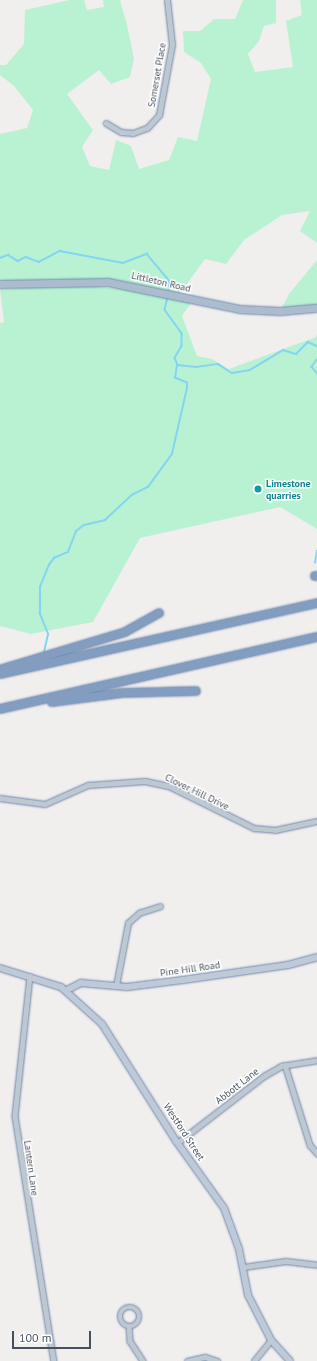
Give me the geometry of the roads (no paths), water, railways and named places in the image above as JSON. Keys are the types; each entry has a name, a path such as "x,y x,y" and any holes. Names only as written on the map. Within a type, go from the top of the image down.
{"highway":[{"path":"0,674 317,603"},
{"path":"0,669 125,632 159,613"},
{"path":"0,709 317,637"},
{"path":"9,707 122,693 196,691"}],"main road":[{"name":"Littleton Road","path":"0,284 93,281 152,290 239,308 317,308"},
{"name":"Pine Hill Road","path":"67,990 81,983 116,986 288,965 317,957"},
{"name":"Westford Street","path":"0,968 30,976 67,990 102,1024 125,1056 177,1143 224,1208 243,1267 248,1295 271,1340 290,1361"}],"street":[{"name":"Somerset Place","path":"106,123 121,132 133,133 147,128 159,115 172,45 168,0"},
{"name":"Clover Hill Drive","path":"0,798 45,804 88,785 145,781 169,786 254,828 275,830 317,821"},
{"path":"116,986 128,923 139,913 160,906"},
{"name":"Lantern Lane","path":"30,976 15,1116 54,1361"},
{"name":"Abbott Lane","path":"177,1143 264,1076 285,1065 317,1060"},
{"path":"285,1065 310,1145 317,1153"},
{"path":"243,1267 286,1261 317,1265"},
{"path":"131,1307 140,1318 129,1326 122,1322 120,1315 131,1307"},
{"path":"129,1326 130,1341 143,1361"},
{"path":"254,1361 271,1340"},
{"path":"187,1361 205,1357 217,1361"}],"waterway":[{"path":"0,258 8,255 18,261 26,257 39,262 60,251 123,263 147,254 169,280 169,292"},
{"path":"168,297 165,310 182,333 182,346 175,358 178,365 196,367 218,364 232,373 250,370 283,350 296,354 308,342 317,346"},
{"path":"317,360 312,367 317,373"},
{"path":"44,652 48,634 40,614 40,587 49,565 54,558 68,552 76,531 84,525 105,520 132,495 148,487 172,454 187,388 187,383 175,378 177,365"},
{"path":"315,563 317,551"}],"place":[{"name":"Limestone quarries","path":"258,489"}]}
